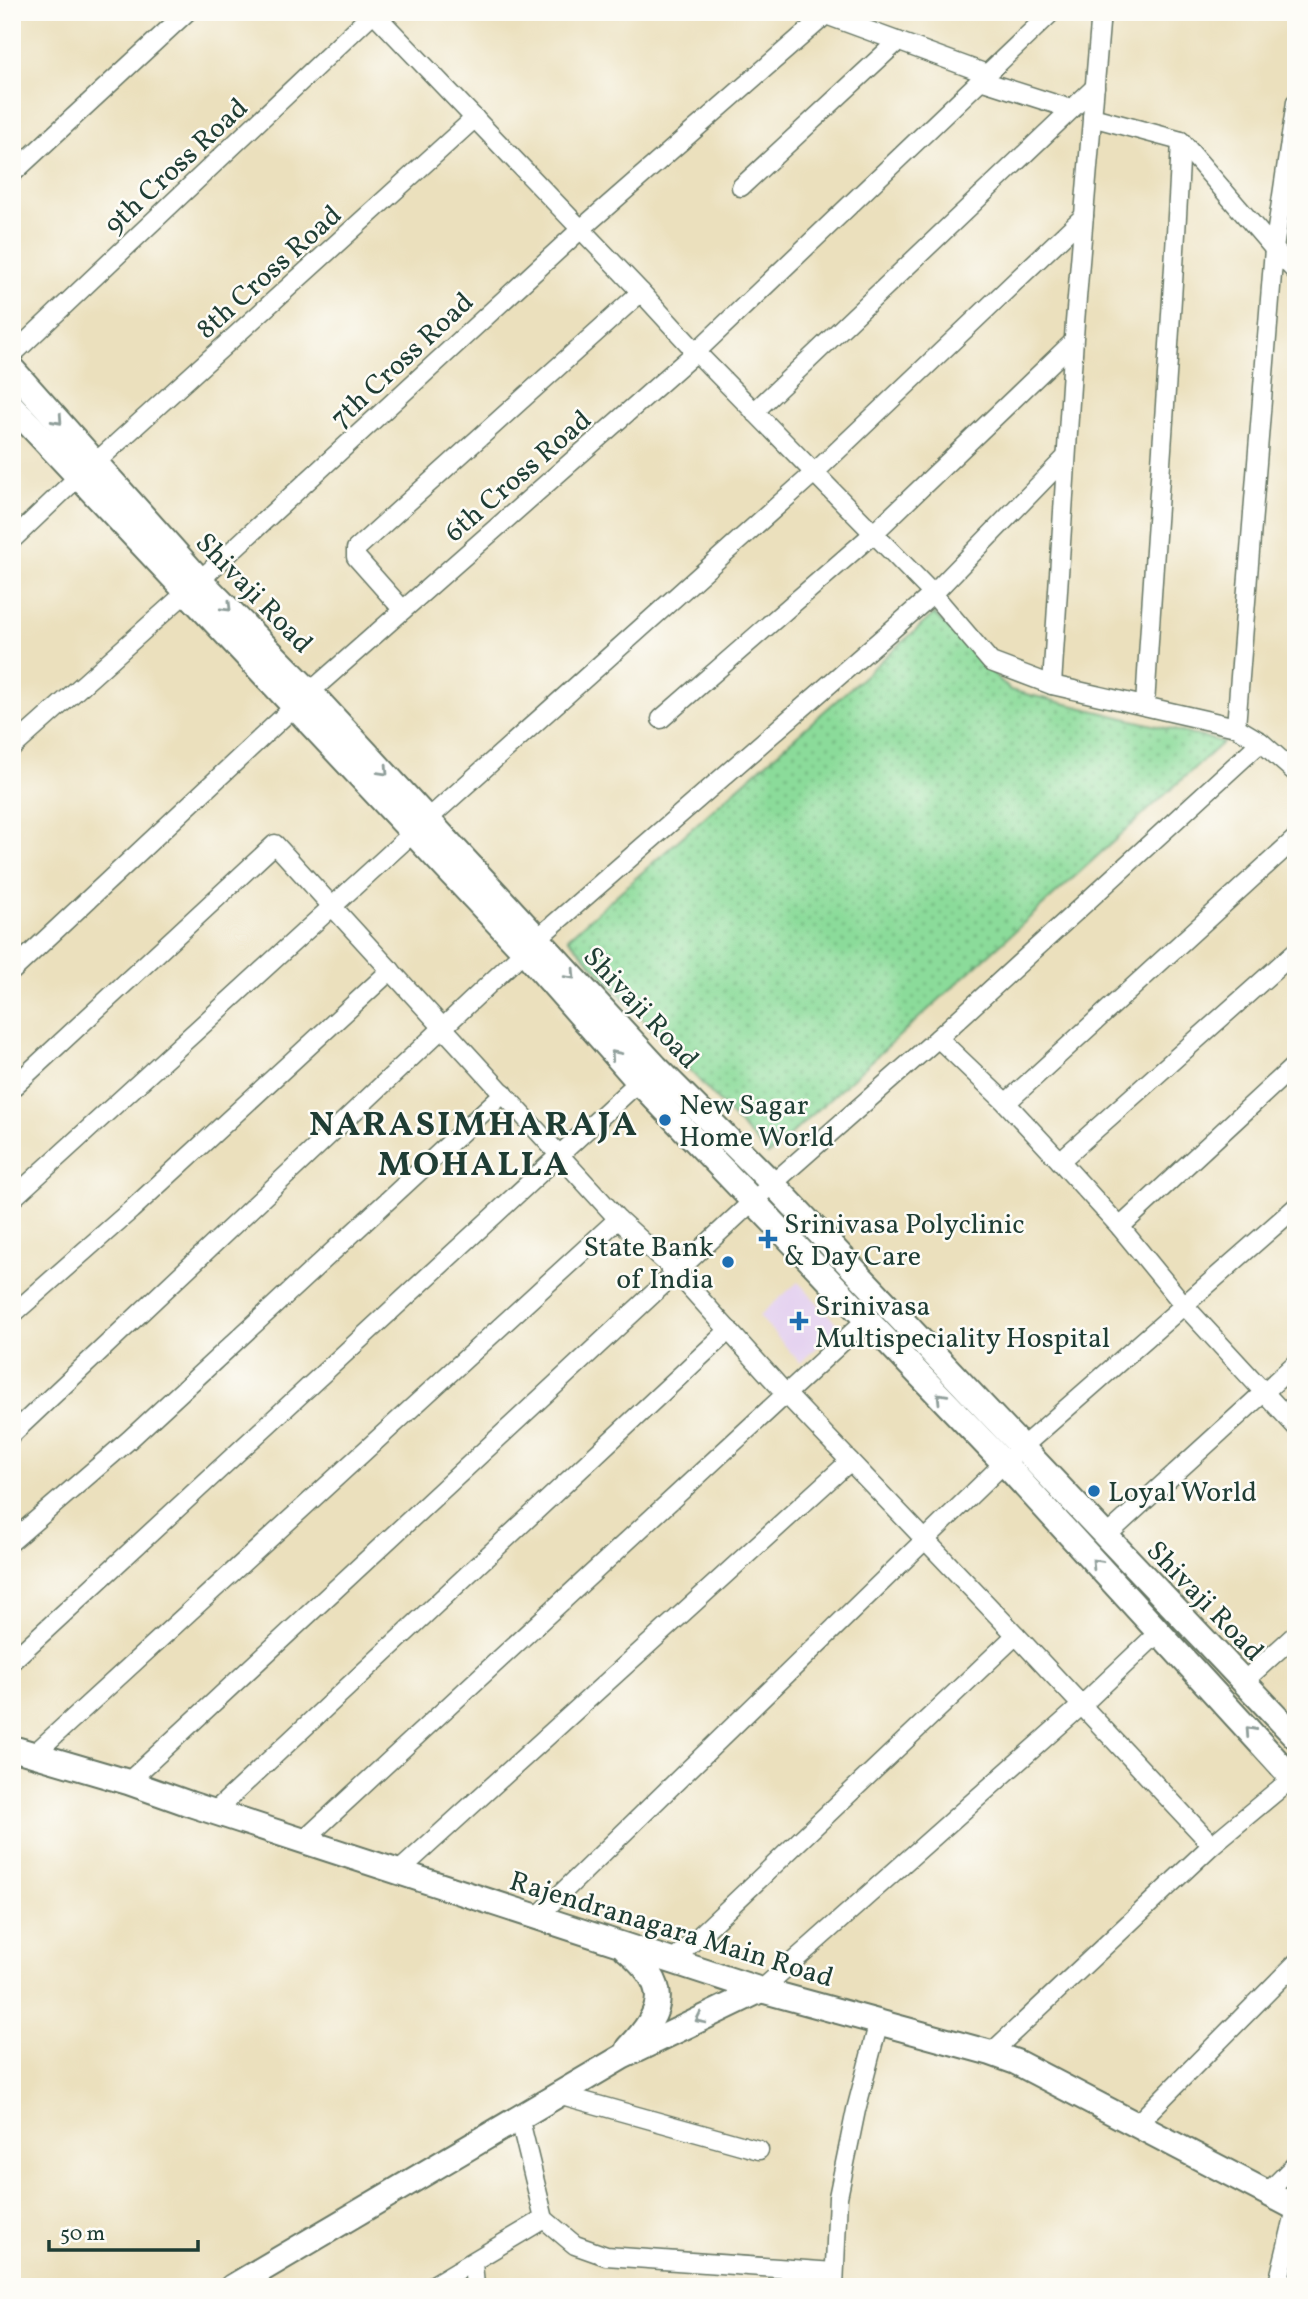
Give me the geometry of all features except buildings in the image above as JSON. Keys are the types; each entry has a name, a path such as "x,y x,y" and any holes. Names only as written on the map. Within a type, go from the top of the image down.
{"street":[{"path":"12,174 187,12"},
{"name":"6th Cross Road","path":"12,971 302,700 696,352 1052,12"},
{"path":"1052,685 1073,342 1101,12"},
{"path":"373,13 696,352 933,594 991,662 1052,685 1236,727 1261,742 1296,774"},
{"name":"9th Cross Road","path":"12,355 373,13"},
{"path":"827,14 1071,109"},
{"name":"7th Cross Road","path":"12,748 193,587 581,229 827,14"},
{"path":"741,187 898,41"},
{"path":"754,412 1095,87"},
{"path":"1236,727 1273,249 1296,102"},
{"path":"1092,117 1181,141 1273,249 1296,272"},
{"name":"8th Cross Road","path":"12,540 475,118"},
{"path":"1145,706 1174,284 1181,141"},
{"path":"12,1199 420,826 814,473 1084,216"},
{"path":"403,610 356,557 356,549 641,292"},
{"path":"661,719 874,533 1073,342"},
{"name":"Shivaji Road","path":"12,369 87,470 193,587 531,945 647,1074 763,1191 1013,1456 1105,1537 1296,1737"},
{"path":"12,406 87,470"},
{"path":"12,1434 531,945 933,594 1066,457"},
{"path":"128,1782 763,1191 938,1038 1261,742"},
{"path":"1006,1103 1296,838"},
{"path":"12,1088 275,844 618,1219 676,1272 786,1394 1212,1846"},
{"path":"1060,1161 1296,951"},
{"path":"12,1315 131,1210 391,970"},
{"path":"938,1038 1006,1103 1060,1161 1120,1227 1183,1304 1296,1427"},
{"path":"1120,1227 1296,1065"},
{"path":"12,1661 647,1074"},
{"path":"12,1541 129,1440 504,1093"},
{"path":"763,1191 867,1319 1013,1456 1160,1631 1295,1778 1212,1846 991,2053"},
{"path":"537,1917 924,1539 1183,1304 1296,1207"},
{"path":"23,1752 618,1219"},
{"path":"303,1841 867,1319"},
{"path":"214,1812 729,1330"},
{"path":"1105,1537 1296,1363"},
{"path":"398,1872 849,1461"},
{"path":"232,2287 622,2057 761,1990 1081,1706 1160,1631"},
{"path":"1243,1682 1296,1634"},
{"path":"673,1961 1016,1635"},
{"name":"Rajendranagara Main Road","path":"23,1752 128,1782 761,1990 991,2053 1016,2062 1296,2209"},
{"path":"620,1944 646,1966 656,1982 657,2004 649,2027 622,2057"},
{"path":"1136,2124 1296,1963"},
{"path":"519,2116 544,2219 575,2245 606,2256 834,2279 838,2197 856,2110 879,2021"},
{"path":"558,2094 759,2150"},
{"path":"1267,2193 1296,2164"},
{"path":"1277,2287 1296,2209"},
{"path":"430,2287 544,2219"},
{"path":"473,2262 475,2287"}],"shaded area":[{"name":"Srinivasa Multispeciality Hospital","path":"798,1282 839,1326 800,1363 759,1316"}],"green space":[{"path":"934,614 1010,690 1223,742 768,1155 568,938"}],"place":[{"name":"New Sagar Home World","path":"665,1120"},
{"name":"Srinivasa Polyclinic & Day Care","path":"768,1239"},
{"name":"State Bank of India","path":"728,1262"},
{"name":"Srinivasa Multispeciality Hospital","path":"799,1321"},
{"name":"Loyal World","path":"1094,1491"}],"district":[{"name":"NARASIMHARAJA MOHALLA","path":"474,1143"}]}
